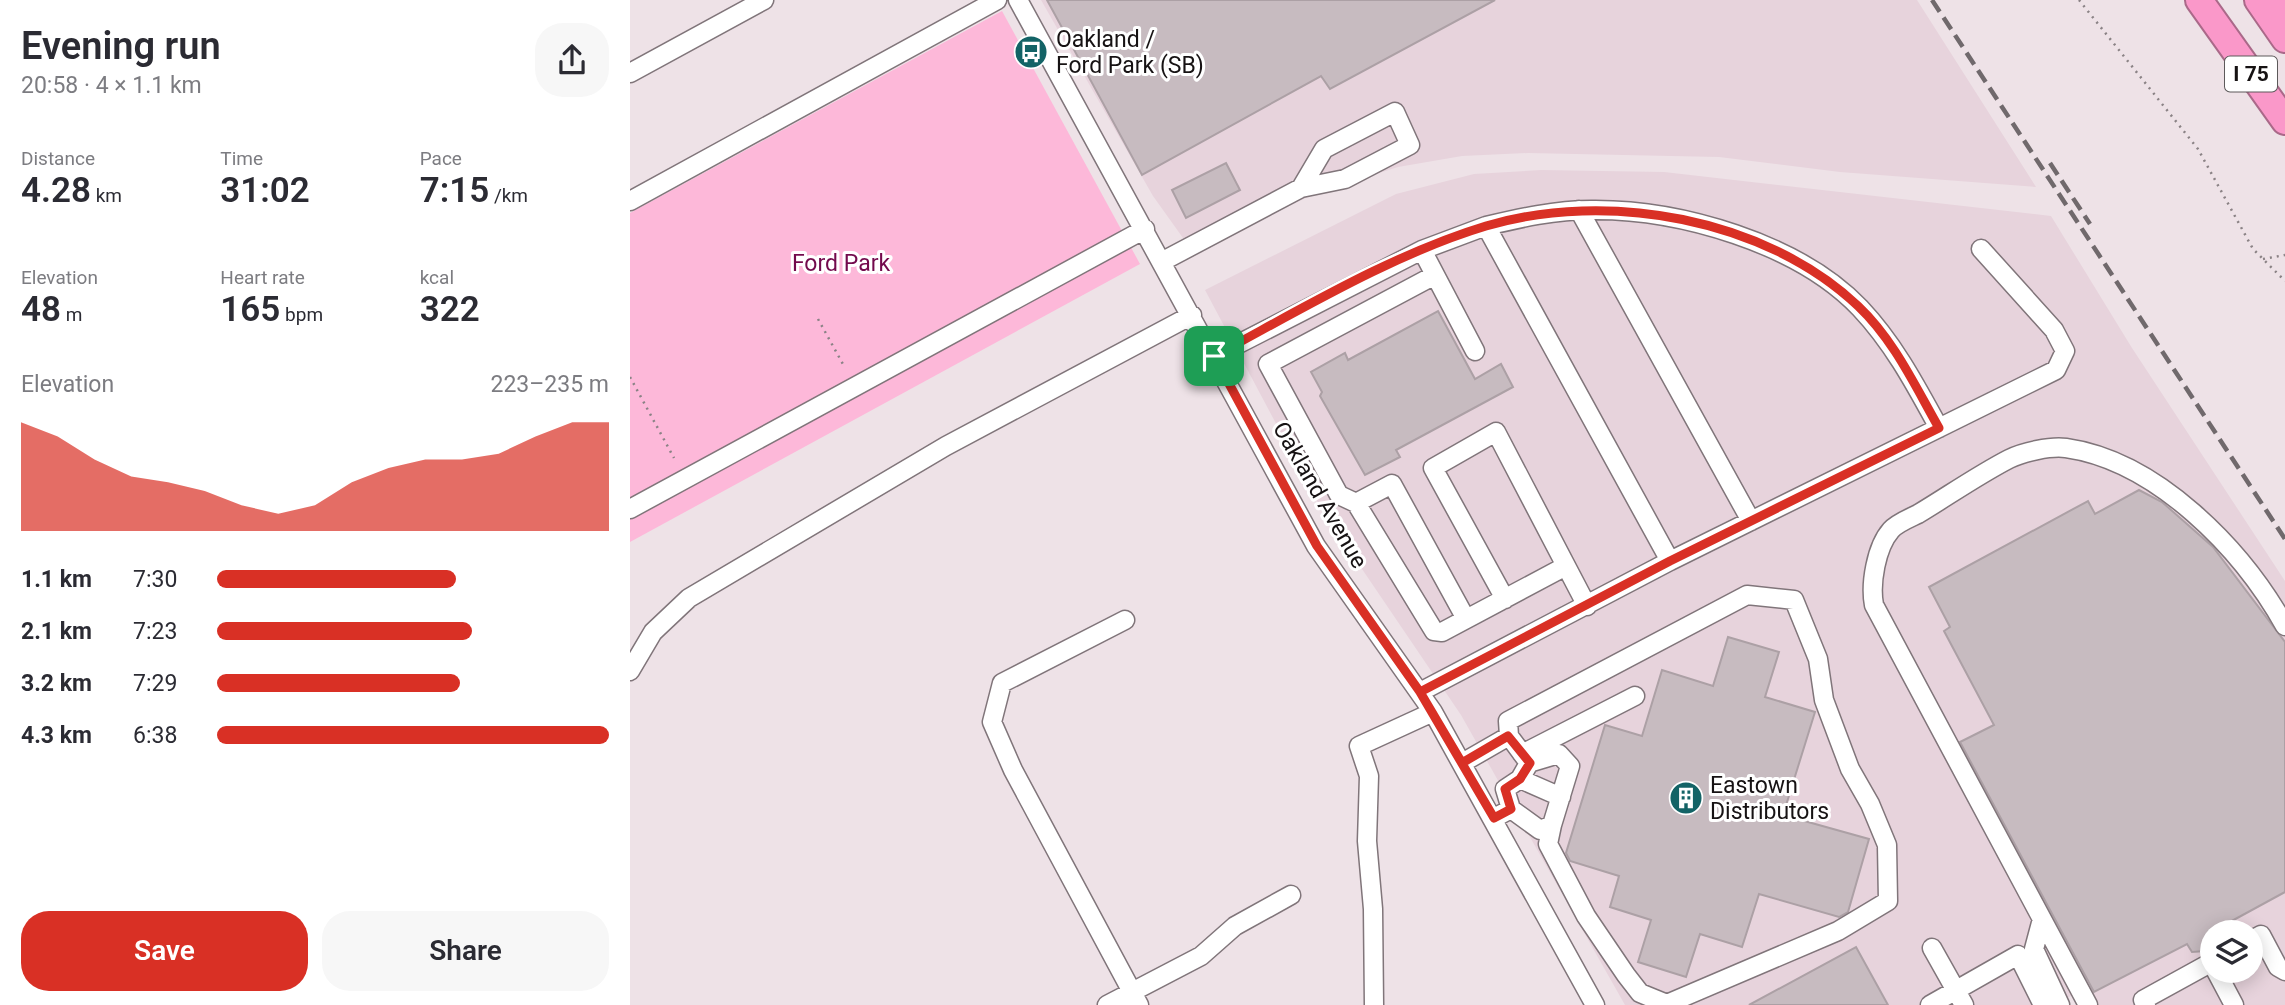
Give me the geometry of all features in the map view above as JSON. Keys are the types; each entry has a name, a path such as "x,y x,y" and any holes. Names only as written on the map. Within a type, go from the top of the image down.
{"highway":[{"path":"2186,0 2217,27"},
{"name":"I 75","path":"2199,0 2285,121"},
{"name":"I 75","path":"2258,0 2285,39"}],"street":[{"path":"630,73 764,0"},
{"path":"630,201 997,0"},
{"name":"Oakland Avenue","path":"1018,0 1317,546 1433,712 1595,1005"},
{"path":"1163,261 1301,188 1345,179 1410,145 1395,112 1324,149 1301,188"},
{"path":"1578,210 1751,521"},
{"path":"1214,356 1422,250 1486,226 1539,213 1578,210 1649,212 1715,229 1770,248 1821,274 1860,307 1895,349 1939,428"},
{"path":"1486,226 1670,561"},
{"path":"630,509 1145,229"},
{"path":"1420,692 1670,561 2056,370 2065,351 2053,330 1981,249"},
{"path":"1422,250 1475,351"},
{"path":"1435,275 1268,364 1339,495 1356,503 1429,626 1442,632 1566,566"},
{"path":"630,671 653,632 689,598 946,446 1192,315"},
{"path":"1505,598 1433,468 1496,432 1587,606"},
{"path":"2088,1005 1874,606 1871,589 1875,567 1891,530 2011,458 2063,447 2096,455 2157,485 2202,521 2251,571 2285,626"},
{"path":"1356,503 1392,484 1466,619"},
{"path":"1747,595 1794,600 1818,659 1824,700 1850,769 1870,804 1887,845 1888,901 1838,931 1667,1004 1640,993 1586,916 1548,844 1570,766 1559,754 1526,758 1508,736 1508,721 1747,595"},
{"path":"1125,620 1002,683 992,722 1013,770 1135,998"},
{"path":"1552,825 1540,830 1511,809 1505,789 1520,779 1526,758 1635,696"},
{"path":"1374,1005 1373,909 1367,841 1370,776 1359,746 1433,712"},
{"path":"1462,763 1508,736"},
{"path":"1520,779 1561,797"},
{"path":"1494,818 1511,809"},
{"path":"1107,1005 1135,998 1201,956 1235,926 1291,895"},
{"path":"2042,919 2034,950 2060,1005"},
{"path":"2263,939 2278,967 2285,971"},
{"path":"1932,948 1961,998"},
{"path":"1930,1005 1961,998 2018,955 2043,1005"},
{"path":"2146,1005 2143,1000 2200,969"},
{"path":"2222,983 2234,1005"}],"path":[{"path":"2079,0 2198,149 2253,249 2285,281"},
{"path":"2263,259 2285,255"},
{"path":"818,320 844,366"},
{"path":"630,377 674,458"}],"shaded area":[{"path":"1041,0 1917,0 2036,187 1840,172 1719,157 1528,153 1462,156 1398,167 1316,193 1193,252 1153,196"},
{"path":"1541,170 1664,172 2051,216 2132,348 2285,581 2285,1005 2078,1005 2073,995 2053,1005 1625,1005 1461,715 1322,510 1205,290 1396,194 1474,174"}],"green space":[{"name":"Ford Park","path":"1002,11 1140,264 630,542 630,213"}],"building":[{"path":"1047,0 1495,0 1330,89 1321,76 1142,175"},
{"path":"1226,163 1240,190 1186,218 1172,190"},
{"path":"1438,311 1475,379 1501,364 1513,387 1396,450 1400,457 1365,475 1320,396 1322,392 1311,372 1345,353 1348,360"},
{"path":"2139,490 2162,502 2213,547 2285,642 2285,892 2234,920 2200,920 2200,951 2192,952 2187,944 2094,992 1960,742 1994,725 1944,631 1950,627 1929,587 2088,501 2095,514"},
{"name":"Eastown Distributors","path":"1728,637 1779,652 1765,697 1815,712 1783,815 1869,839 1848,912 1839,917 1759,894 1742,947 1700,934 1686,977 1638,962 1651,920 1610,907 1619,876 1570,861 1566,853 1605,725 1642,736 1662,670 1713,686"},
{"path":"1856,947 1888,1005 1749,1005"}],"railway":[{"path":"1932,0 2285,539"},
{"path":"2050,163 2090,224"}],"place":[{"name":"Oakland / Ford Park (SB)","path":"1031,52"},
{"name":"Eastown Distributors","path":"1686,798"}],"route":[{"path":"1214,356 1317,546 1420,692 1462,763 1508,736 1530,763 1520,779 1505,789 1511,809 1494,818 1420,692 1670,561 1939,428 1895,349 1860,307 1821,274 1770,248 1715,229 1649,212 1590,209 1539,213 1486,226 1422,250 1214,356"}]}
